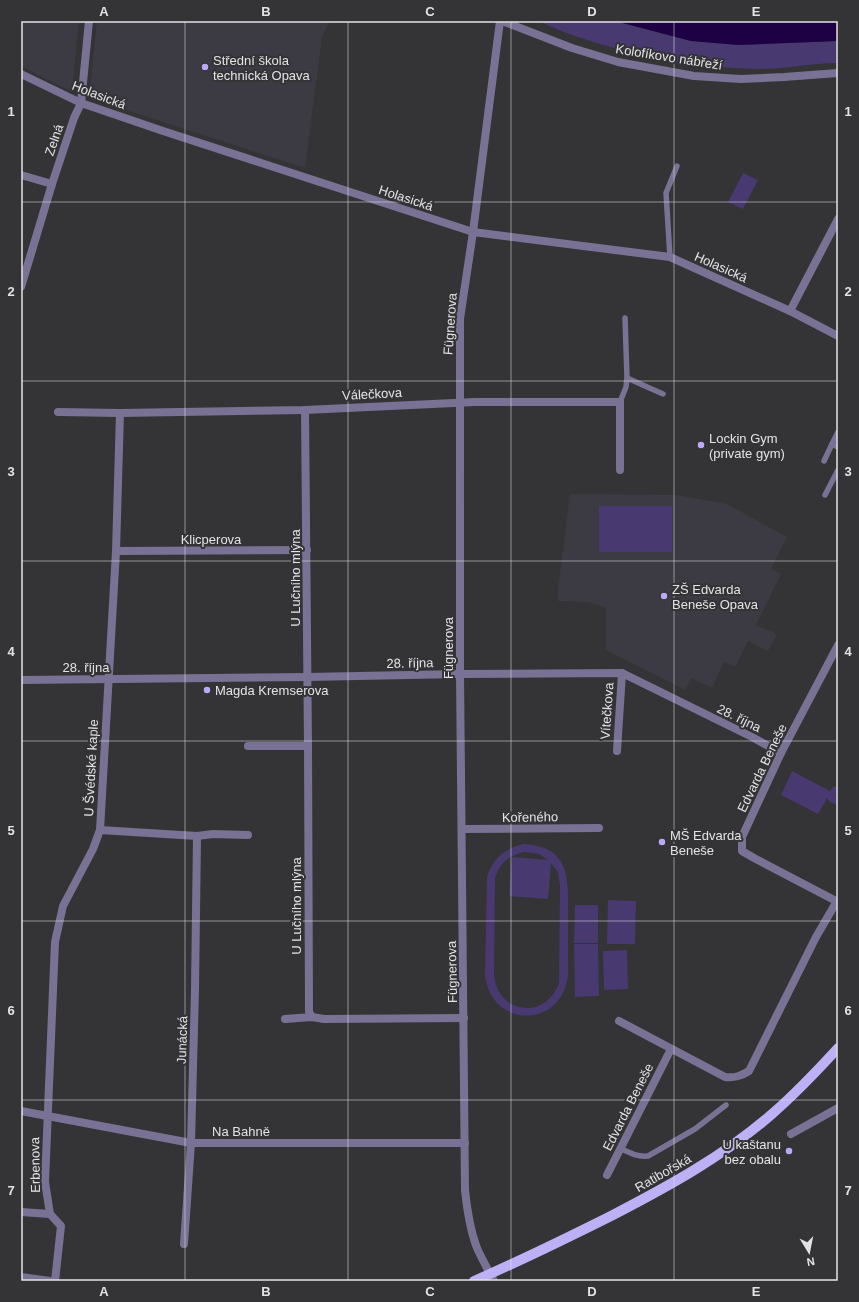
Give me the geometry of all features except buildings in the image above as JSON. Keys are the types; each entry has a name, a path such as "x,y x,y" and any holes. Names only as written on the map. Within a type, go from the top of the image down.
{"main road":[{"name":"Ratibořská","path":"474,1281 492,1278 647,1197 712,1158 772,1115 838,1048"}],"street":[{"path":"81,103 89,21"},
{"name":"Kolofíkovo nábřeží","path":"501,21 572,48 618,62 694,76 741,79 838,73"},
{"name":"Fügnerova","path":"492,1278 477,1248 467,1208 465,1190 460,674 460,319 501,21"},
{"name":"Holasická","path":"21,74 81,103 473,232 670,257 790,311 838,336"},
{"name":"Zelná","path":"21,287 23,271 74,118 81,103"},
{"path":"21,175 52,184"},
{"path":"790,311 838,219"},
{"name":"Válečkova","path":"58,412 120,413 305,410 460,402 620,402"},
{"path":"620,402 620,470"},
{"name":"U Lučního mlýna","path":"305,410 308,677 309,1012 312,1017"},
{"name":"U Švédské kaple","path":"47,1116 55,942 63,906 93,849 100,830 116,551 120,413"},
{"name":"Klicperova","path":"116,551 307,550"},
{"name":"Edvarda Beneše","path":"619,1021 725,1077 733,1078 741,1076 749,1071 816,937 837,901 742,851 742,836 781,753 838,645"},
{"name":"28. října","path":"21,680 460,674 622,674 752,737 781,753"},
{"name":"Vítečkova","path":"617,751 622,674"},
{"path":"248,746 308,746"},
{"name":"Kořeného","path":"462,829 599,828"},
{"path":"100,830 197,836 213,834 248,835"},
{"name":"Junácká","path":"184,1244 191,1143 196,990 197,836"},
{"path":"285,1019 312,1017 324,1019 464,1018"},
{"name":"Edvarda Beneše","path":"607,1175 671,1049"},
{"path":"791,1134 838,1108"},
{"name":"Na Bahně","path":"21,1111 191,1143 465,1143"},
{"name":"Erbenova","path":"47,1116 45,1182 50,1214 61,1226 55,1281"},
{"path":"21,1212 50,1214"},
{"path":"21,1277 50,1281"}],"lane":[{"path":"670,257 666,193 677,166"},
{"path":"620,402 626,387 627,378 625,318"},
{"path":"627,378 663,394"},
{"path":"824,462 838,432"},
{"path":"832,444 838,447"},
{"path":"825,495 838,470"},
{"path":"620,1148 633,1155 648,1156 695,1129 726,1105"}],"shaded area":[{"path":"21,21 79,21 72,92 21,66"},
{"name":"Střední škola technická Opava","path":"97,21 330,21 322,36 305,168 89,98"},
{"path":"538,21 615,21 691,41 739,45 838,41 838,63 785,68 753,69 685,63 641,55 597,43"},
{"path":"615,21 838,21 838,41 739,45 691,41"},
{"path":"743,173 758,180 743,209 728,202"},
{"name":"ZŠ Edvarda Beneše Opava","path":"570,494 677,495 727,504 787,537 771,569 781,574 756,625 777,634 768,651 748,641 735,667 724,662 712,688 692,678 685,690 606,650 606,608 588,602 558,601 558,590"},
{"path":"599,506 672,506 672,552 599,552"},
{"path":"792,771 830,791 833,787 838,786 838,805 830,802 827,798 818,814 781,795"},
{"path":"524,844 540,847 551,852 559,859 564,868 568,891 568,976 563,993 553,1006 541,1013 526,1016 512,1013 500,1006 490,993 485,976 487,877 496,859 506,851","holes":["525,852 539,854 548,860 512,857 509,896 548,899 551,863 558,872 560,886 559,983 553,995 544,1003 534,1007 523,1008 513,1005 504,998 497,988 494,975 495,878 502,864 514,855"]},
{"path":"608,900 636,901 635,944 607,944"},
{"path":"575,905 598,905 598,943 574,943"},
{"path":"574,944 598,944 599,996 575,997"},
{"path":"627,950 628,989 604,990 603,951"}],"place":[{"name":"Střední škola technická Opava","path":"205,67"},
{"name":"Lockin Gym (private gym)","path":"701,445"},
{"name":"ZŠ Edvarda Beneše Opava","path":"664,596"},
{"name":"Magda Kremserova","path":"207,690"},
{"name":"MŠ Edvarda Beneše","path":"662,842"},
{"name":"U kaštanu bez obalu","path":"789,1151"}]}
